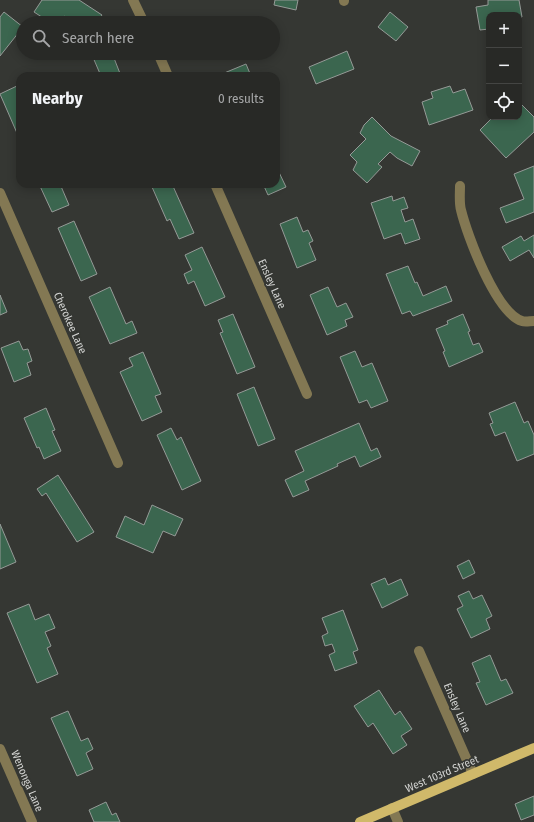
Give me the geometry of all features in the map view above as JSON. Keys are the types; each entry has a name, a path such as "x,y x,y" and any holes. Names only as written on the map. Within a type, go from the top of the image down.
{"main road":[{"name":"West 103rd Street","path":"360,822 534,748"}],"street":[{"path":"133,0 141,16"},
{"path":"161,60 166,72"},
{"path":"460,186 460,209 470,241 483,271 506,310 522,321 534,321"},
{"name":"Ensley Lane","path":"217,188 307,394"},
{"name":"Cherokee Lane","path":"0,194 118,463"},
{"name":"Ensley Lane","path":"419,651 473,774"},
{"name":"Wenonga Lane","path":"0,749 32,822"},
{"path":"392,808 398,822"}],"building":[{"path":"42,0 79,0 102,15 40,16 34,12"},
{"path":"275,0 298,0 296,10 274,5"},
{"path":"488,0 519,0 521,12 486,12 486,29 480,30 476,7 488,5"},
{"path":"4,12 16,21 16,36 0,56 0,17"},
{"path":"390,12 408,27 396,41 378,27"},
{"path":"347,51 354,69 316,84 309,67"},
{"path":"94,60 115,60 119,72 99,72"},
{"path":"246,64 249,72 227,72"},
{"path":"16,86 16,131 0,94"},
{"path":"450,86 453,93 465,89 473,110 429,125 422,102 433,98 431,92"},
{"path":"522,105 534,117 534,132 506,158 480,130 490,120 522,120"},
{"path":"372,117 391,136 420,151 412,166 397,158 390,152 378,164 382,167 367,183 353,170 357,162 350,155 366,139 360,133 364,125"},
{"path":"534,166 534,212 506,223 500,208 524,199 514,174"},
{"path":"280,174 286,187 268,195 265,188 280,188"},
{"path":"41,188 62,188 69,205 52,212"},
{"path":"152,188 174,188 194,233 179,239 170,219 167,221"},
{"path":"392,196 393,201 404,197 408,208 401,210 405,222 413,219 420,239 405,244 401,233 384,239 371,203"},
{"path":"297,217 303,232 308,230 313,241 309,243 316,260 297,268 280,224"},
{"path":"74,221 97,274 81,281 58,228"},
{"path":"534,235 534,258 529,250 510,261 502,247 521,236 524,241"},
{"path":"202,247 225,297 205,306 194,281 188,284 184,274 192,270 185,255"},
{"path":"408,266 415,283 417,282 423,296 446,286 452,301 413,316 410,311 402,314 386,274"},
{"path":"110,287 126,324 132,321 137,333 110,344 89,297"},
{"path":"328,287 337,307 346,303 353,317 345,320 347,326 327,335 310,295"},
{"path":"0,295 7,312 0,315"},
{"path":"233,314 255,367 237,374 220,333 223,332 218,320"},
{"path":"463,314 470,331 468,332 473,345 479,343 483,352 449,367 443,352 445,351 436,329 448,324 447,321"},
{"path":"19,341 23,350 28,349 32,361 27,363 31,375 14,382 1,348"},
{"path":"355,351 362,367 372,363 388,401 371,408 367,400 359,403 340,357"},
{"path":"143,352 161,394 155,396 162,412 142,421 120,372 133,366 129,358"},
{"path":"254,387 275,439 258,446 237,394"},
{"path":"515,402 524,423 528,421 534,435 534,454 517,461 505,432 495,436 490,424 493,423 489,413"},
{"path":"46,408 55,430 52,431 61,451 44,459 39,447 37,448 24,418"},
{"path":"359,423 371,451 377,448 381,457 360,467 355,456 337,464 338,466 305,481 309,490 293,497 285,480 304,471 295,451"},
{"path":"171,428 177,440 181,437 201,481 182,490 157,435"},
{"path":"58,475 94,532 77,542 46,493 42,496 37,489"},
{"path":"152,505 183,519 175,536 163,531 153,553 116,537 125,516 144,525"},
{"path":"0,524 16,562 0,569"},
{"path":"469,560 475,573 463,579 457,566"},
{"path":"385,578 388,585 401,579 408,595 382,608 371,584"},
{"path":"469,591 473,599 482,595 492,616 486,619 490,629 471,638 457,609 463,606 458,596"},
{"path":"29,604 35,620 49,614 55,628 45,632 51,646 47,648 58,674 37,683 7,613"},
{"path":"343,610 358,650 353,652 357,663 335,671 329,655 335,652 332,644 325,646 322,636 328,633 322,618"},
{"path":"490,655 501,681 506,679 513,693 486,705 476,683 480,682 472,663"},
{"path":"379,690 395,715 400,711 412,729 401,736 407,745 393,754 373,723 368,727 354,706"},
{"path":"68,711 81,741 88,738 93,749 86,753 93,769 77,776 51,718"},
{"path":"534,796 534,815 521,820 515,804"},
{"path":"106,802 112,815 116,813 120,822 94,822 89,810"}]}
